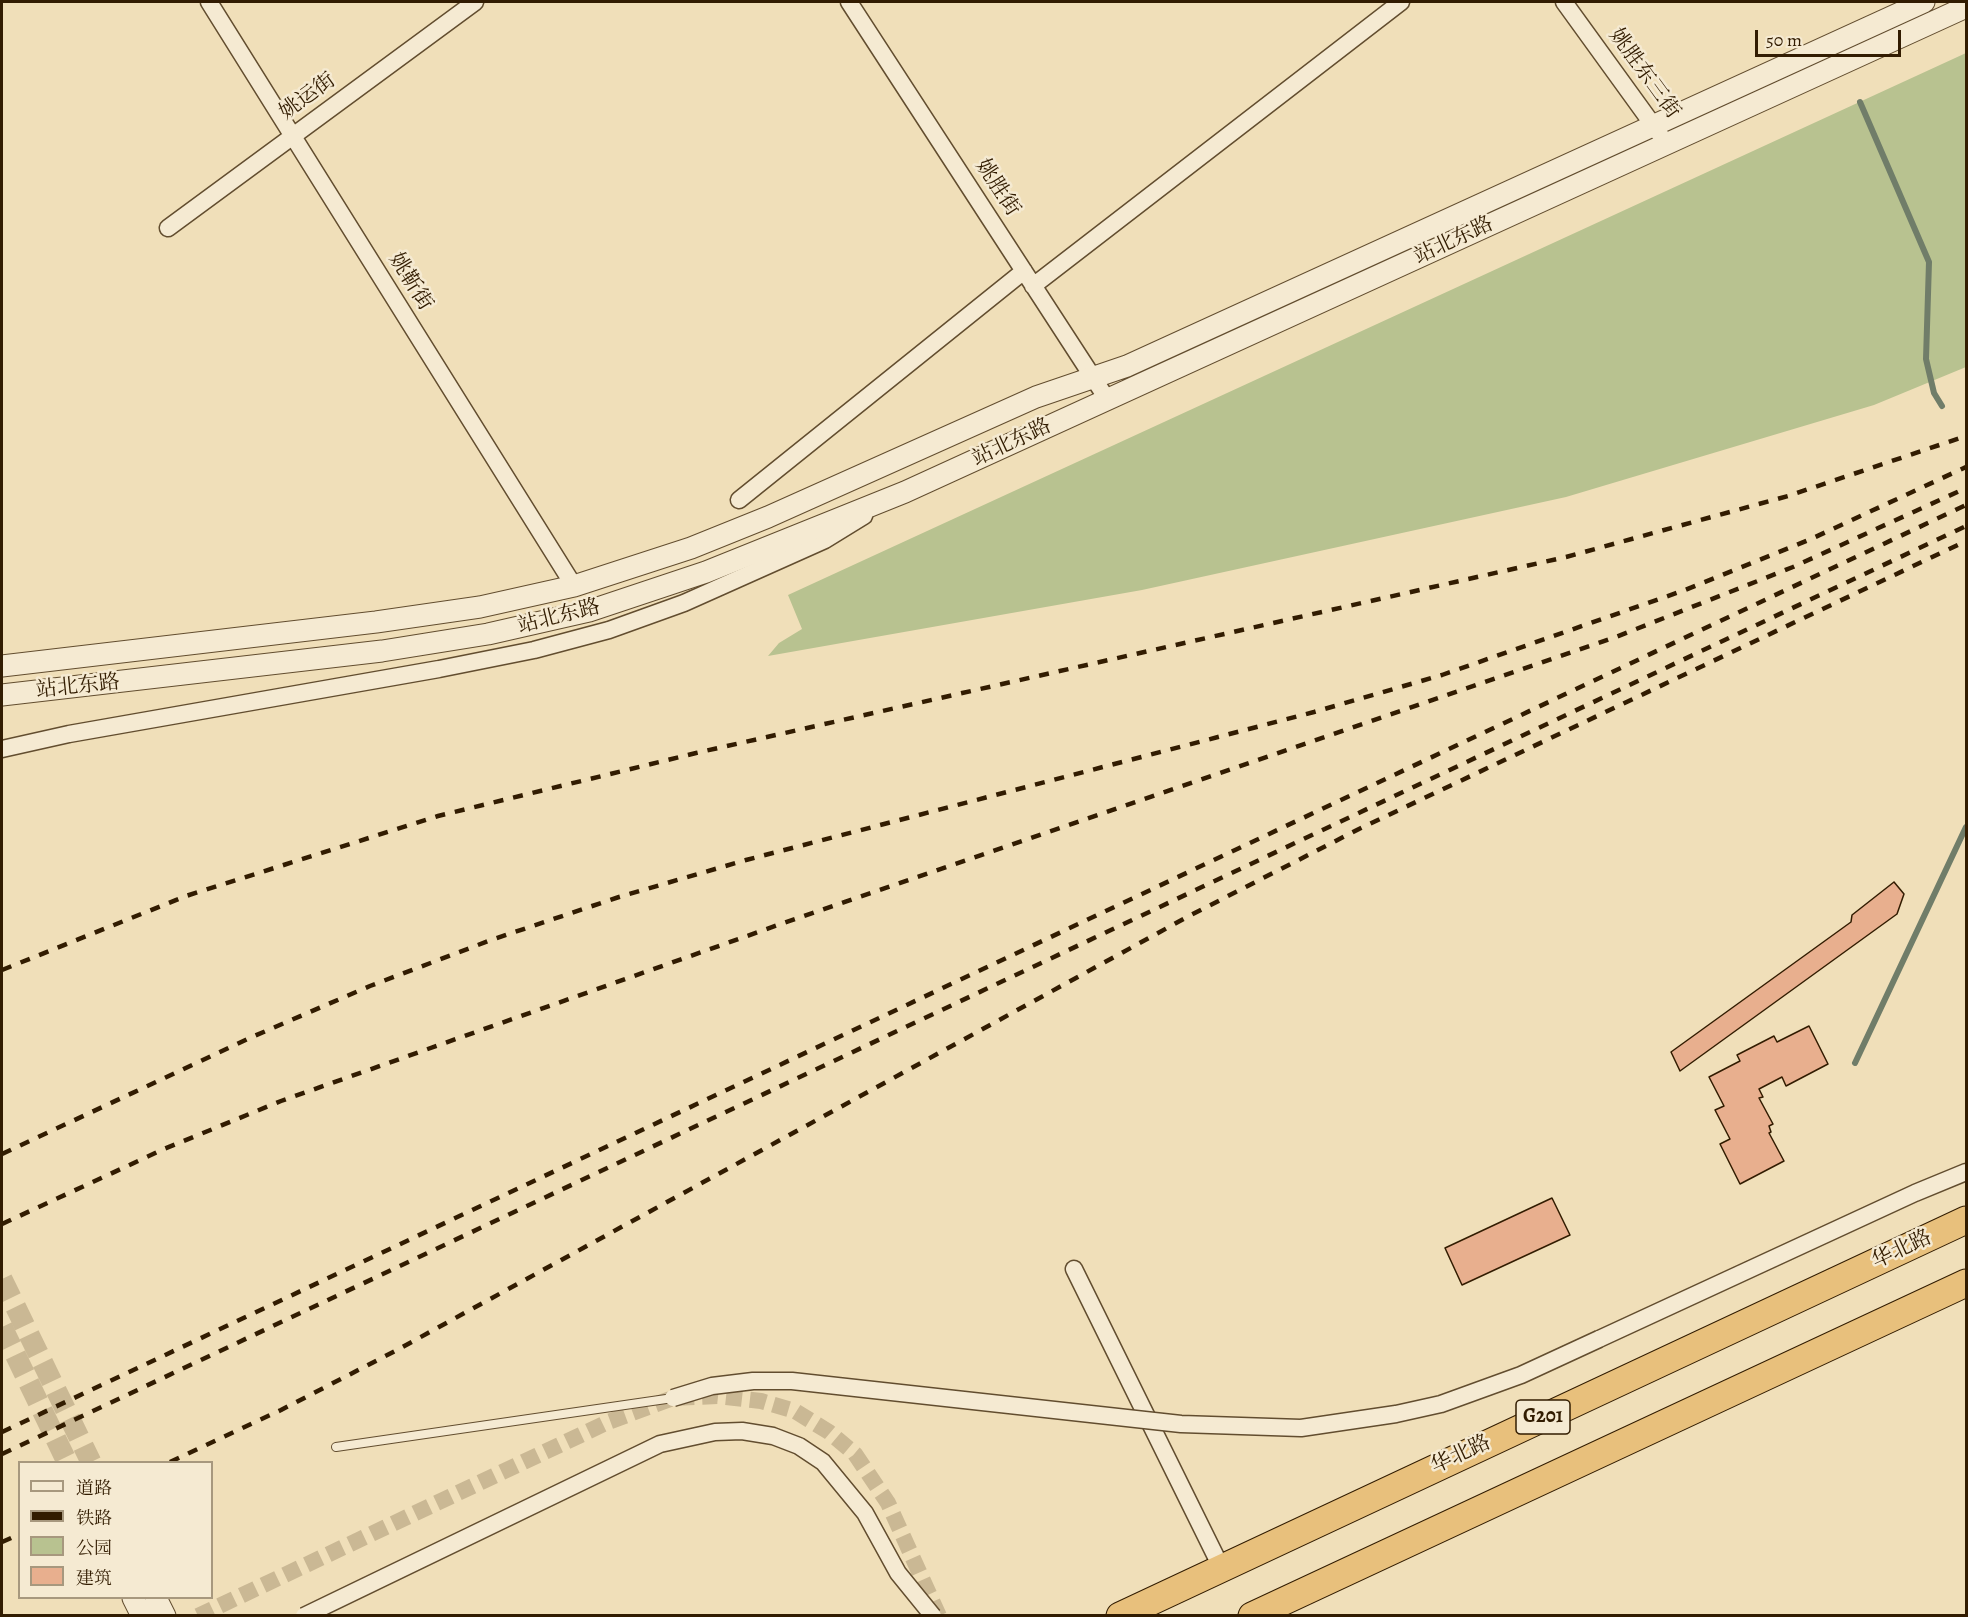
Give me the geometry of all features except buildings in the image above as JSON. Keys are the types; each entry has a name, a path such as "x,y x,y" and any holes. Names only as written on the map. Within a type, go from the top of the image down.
{"highway":[{"name":"华北路","path":"1119,1616 1966,1220"},
{"name":"G201","path":"1252,1616 1966,1283"}],"street":[{"name":"姚靳街","path":"209,2 574,586"},
{"name":"姚运街","path":"168,228 475,2"},
{"name":"姚胜街","path":"849,2 1107,399"},
{"path":"1033,286 1401,2"},
{"name":"姚胜东三街","path":"1565,2 1666,144"},
{"name":"站北东路","path":"2,666 376,622 480,607 574,586 691,548 768,517 1036,397 1127,366 1924,2"},
{"name":"站北东路","path":"2,695 370,652 488,634 589,611 706,572 905,492 1966,7"},
{"path":"739,500 1024,271"},
{"path":"2,749 69,734 439,669 534,650 609,630 684,603 825,540 905,492"},
{"path":"673,1398 712,1386 753,1381 792,1381 1181,1425 1301,1428 1396,1414 1440,1404 1521,1374 1915,1193 1966,1172"},
{"path":"1074,1269 1221,1567"},
{"path":"304,1616 660,1444 715,1432 742,1431 773,1436 799,1446 823,1462 865,1514 898,1573 933,1616"},
{"path":"134,1599 142,1616"},
{"path":"156,1599 165,1616"}],"lane":[{"path":"336,1447 673,1398"}],"green space":[{"path":"1966,53 1966,367 1874,405 1566,497 1142,590 768,656 779,643 802,629 788,595"}],"waterway":[{"path":"1860,102 1929,262 1926,359 1934,393 1942,406"},
{"path":"1855,1063 1966,827"}],"tunnel":[{"path":"2,1279 91,1461"},
{"path":"2,1327 67,1461"},
{"path":"198,1616 608,1422 673,1398 717,1396 761,1401 795,1411 829,1432 855,1454 888,1503 939,1616"}],"railway":[{"path":"2,970 186,896 438,816 696,753 1566,557 1788,496 1966,436"},
{"path":"2,1154 252,1037 370,986 491,940 619,897 746,860 1314,712 1442,675 1685,590 1811,539 1966,467"},
{"path":"2,1224 164,1149 281,1101 778,925 1616,637 1793,567 1966,488"},
{"path":"2,1432 1966,505"},
{"path":"2,1454 1966,526"},
{"path":"172,1461 281,1410 397,1350 1189,916 1359,829 1966,541"},
{"path":"2,1542 18,1535"}]}
